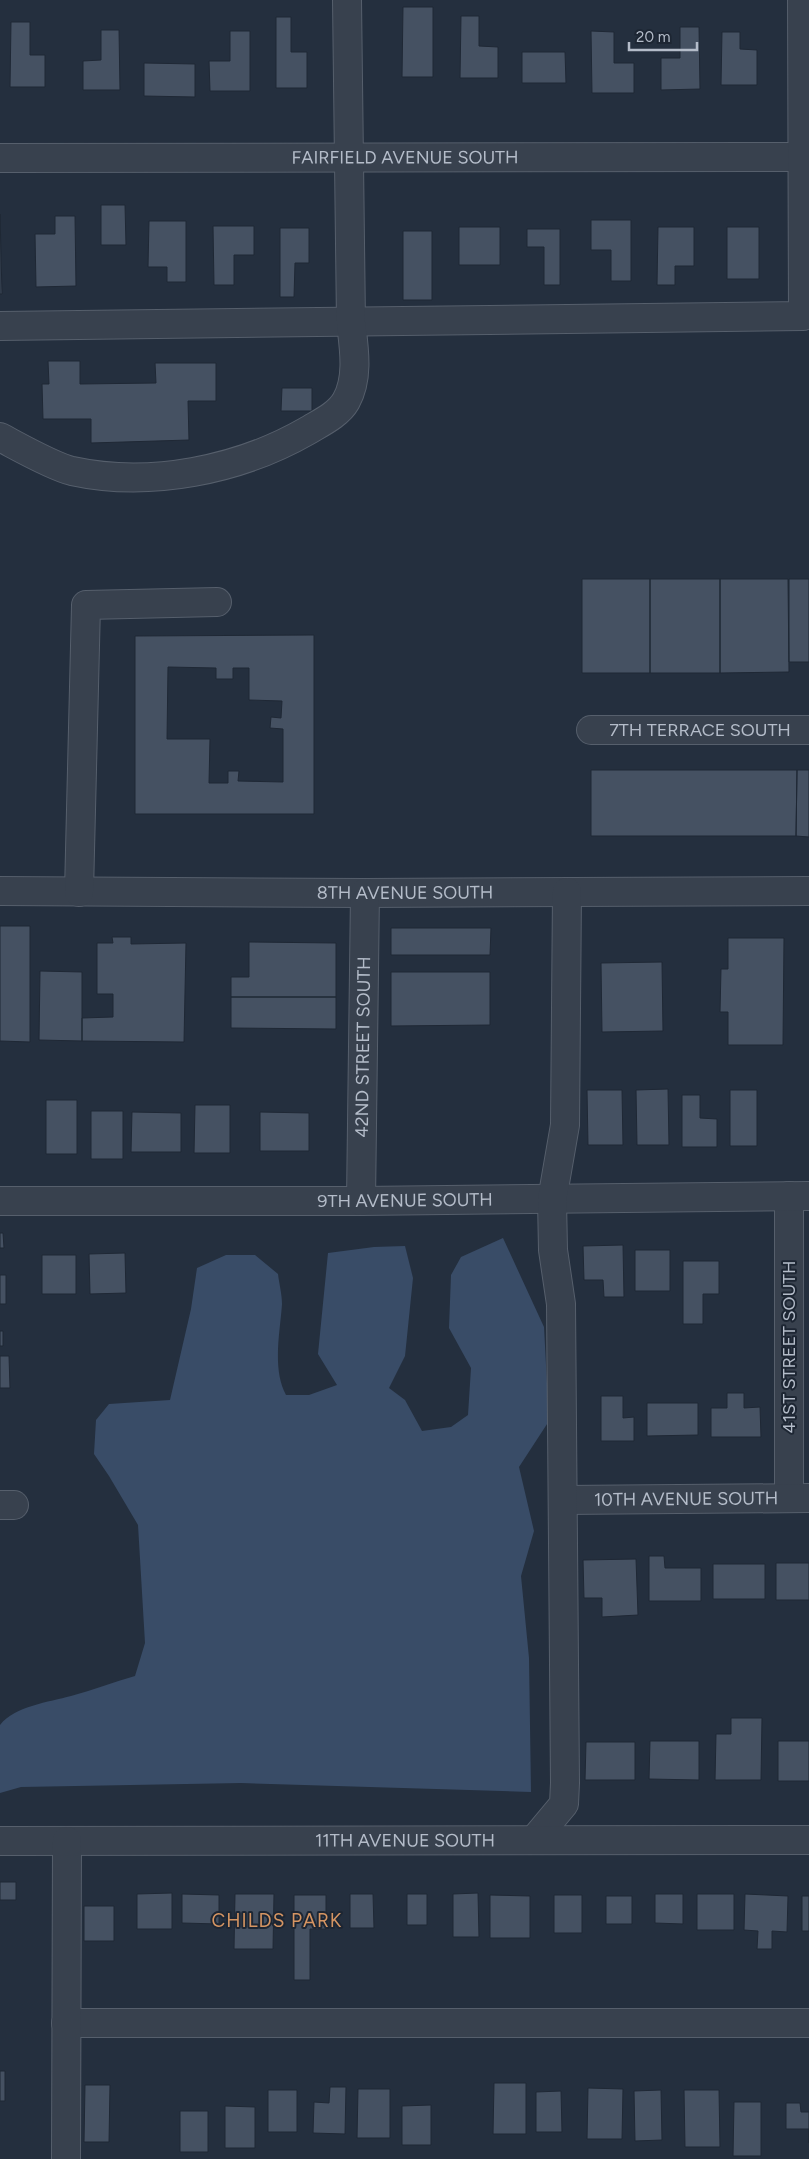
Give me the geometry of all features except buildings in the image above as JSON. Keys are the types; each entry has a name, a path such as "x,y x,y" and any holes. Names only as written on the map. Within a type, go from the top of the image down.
{"street":[{"path":"0,437 22,449 71,470 123,477 173,474 223,466 296,437 327,420 346,402 354,381 351,323 347,0"},
{"path":"0,326 803,316 806,157 802,0"},
{"name":"FAIRFIELD AVENUE SOUTH","path":"0,158 806,157"},
{"path":"79,892 86,605 217,602"},
{"name":"7TH TERRACE SOUTH","path":"591,730 809,730"},
{"name":"8TH AVENUE SOUTH","path":"0,891 365,893 809,891"},
{"path":"534,1840 564,1804 565,1783 561,1304 554,1257 552,1200 565,1125 567,892"},
{"name":"42ND STREET SOUTH","path":"361,1201 365,893"},
{"name":"9TH AVENUE SOUTH","path":"0,1201 552,1200 799,1196"},
{"name":"41ST STREET SOUTH","path":"799,1196 799,1498"},
{"name":"10TH AVENUE SOUTH","path":"564,1500 799,1498"},
{"name":"11TH AVENUE SOUTH","path":"0,1841 809,1840"},
{"path":"66,1841 66,2159"},
{"path":"66,2023 809,2023"}],"water":[{"path":"503,1238 544,1327 549,1421 519,1467 534,1531 521,1576 529,1658 531,1792 241,1783 21,1787 0,1793 0,1725 6,1719 23,1709 135,1676 145,1643 138,1525 94,1454 96,1420 109,1404 170,1400 191,1309 197,1268 226,1255 255,1255 278,1274 282,1296 278,1351 279,1374 286,1395 309,1395 337,1385 318,1354 328,1253 374,1247 405,1246 413,1278 405,1356 389,1388 405,1400 422,1431 451,1427 468,1415 471,1368 449,1328 451,1275 461,1257"}],"district":[{"name":"CHILDS PARK","path":"277,1920"}]}
